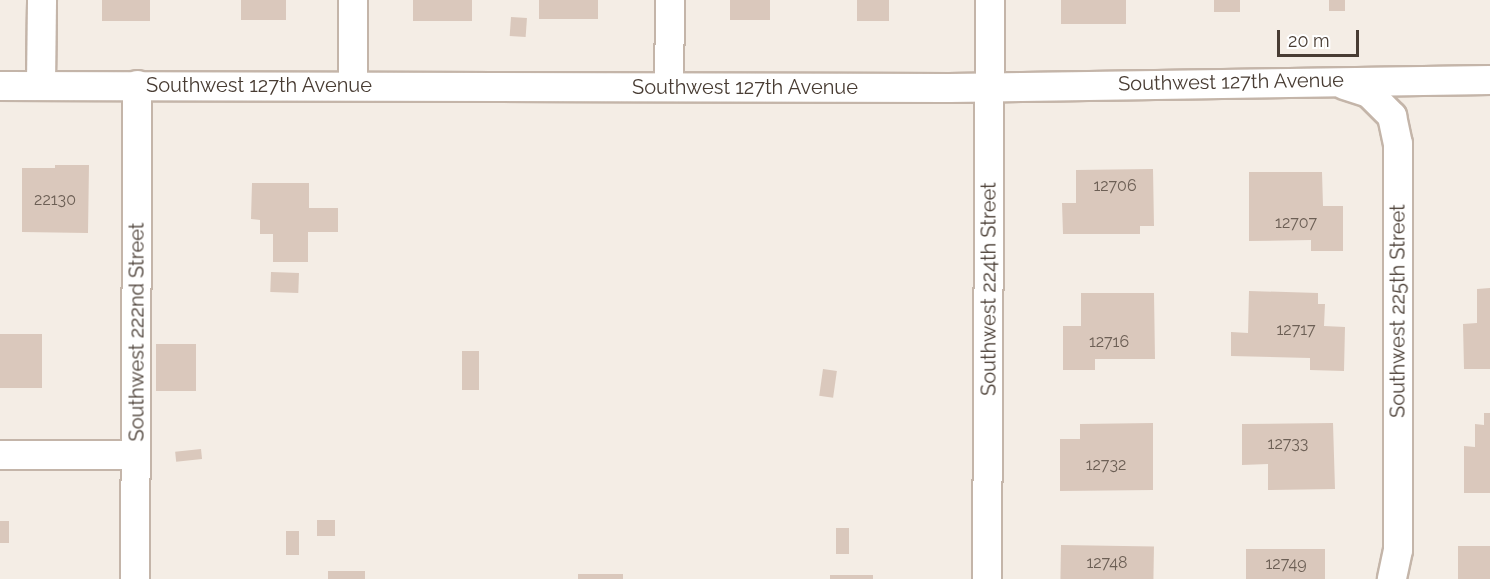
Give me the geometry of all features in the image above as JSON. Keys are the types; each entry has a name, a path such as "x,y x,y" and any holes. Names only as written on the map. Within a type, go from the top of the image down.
{"street":[{"path":"41,84 42,0"},
{"path":"353,0 353,86"},
{"path":"669,87 670,0"},
{"name":"Southwest 224th Street","path":"987,579 990,0"},
{"name":"Southwest 127th Avenue","path":"0,86 41,84 990,86 1330,80 1490,80"},
{"name":"Southwest 225th Street","path":"1330,80 1369,93 1392,116 1398,144 1398,550 1392,579"},
{"name":"Southwest 222nd Street","path":"135,579 138,85"},
{"path":"0,455 136,455"}],"building":[{"path":"102,0 150,0 150,21 102,21"},
{"path":"241,0 286,0 286,20 241,20"},
{"path":"413,0 472,0 472,21 413,21"},
{"path":"539,0 598,0 598,19 539,19"},
{"path":"730,0 770,0 770,20 730,20"},
{"path":"857,0 889,0 889,21 857,21"},
{"path":"1061,0 1126,0 1126,24 1061,24"},
{"path":"1214,0 1240,0 1240,12 1214,12"},
{"path":"1329,0 1345,0 1345,11 1329,11"},
{"path":"511,17 527,18 526,37 510,36"},
{"path":"55,165 89,165 88,233 22,232 22,168 55,168"},
{"path":"1153,169 1154,226 1140,226 1140,234 1063,234 1062,203 1076,203 1076,170"},
{"path":"1249,172 1322,172 1323,206 1343,206 1343,251 1311,251 1311,240 1249,241"},
{"path":"252,183 309,183 309,208 338,208 338,232 308,232 308,262 273,262 273,234 260,234 260,220 251,219"},
{"path":"271,272 299,273 298,293 270,292"},
{"path":"1490,288 1490,369 1464,369 1463,324 1477,323 1477,289"},
{"path":"1249,291 1318,293 1318,304 1325,304 1324,326 1345,327 1344,371 1310,370 1310,358 1231,356 1231,332 1248,333"},
{"path":"1081,293 1154,293 1155,359 1095,359 1095,370 1063,370 1063,326 1081,326"},
{"path":"0,334 42,334 42,388 0,388"},
{"path":"156,344 196,344 196,391 156,391"},
{"path":"462,351 479,351 479,390 462,390"},
{"path":"823,369 837,371 833,398 819,396"},
{"path":"1484,413 1490,413 1490,493 1464,493 1464,446 1475,447 1475,424 1484,425"},
{"path":"1153,423 1153,490 1060,491 1060,439 1080,439 1080,424"},
{"path":"1333,423 1335,489 1268,490 1268,464 1242,465 1242,424"},
{"path":"201,449 202,459 176,462 175,452"},
{"path":"317,520 335,520 335,536 317,536"},
{"path":"0,521 9,521 9,543 0,543"},
{"path":"836,528 849,528 849,554 836,554"},
{"path":"286,531 299,531 299,555 286,555"},
{"path":"1061,545 1154,547 1153,579 1060,579"},
{"path":"1458,546 1490,546 1490,579 1458,579"},
{"path":"1246,549 1325,549 1325,579 1246,579"},
{"path":"328,571 365,571 365,579 328,579"},
{"path":"578,574 623,574 623,579 578,579"},
{"path":"830,575 873,575 873,579 830,579"}]}
